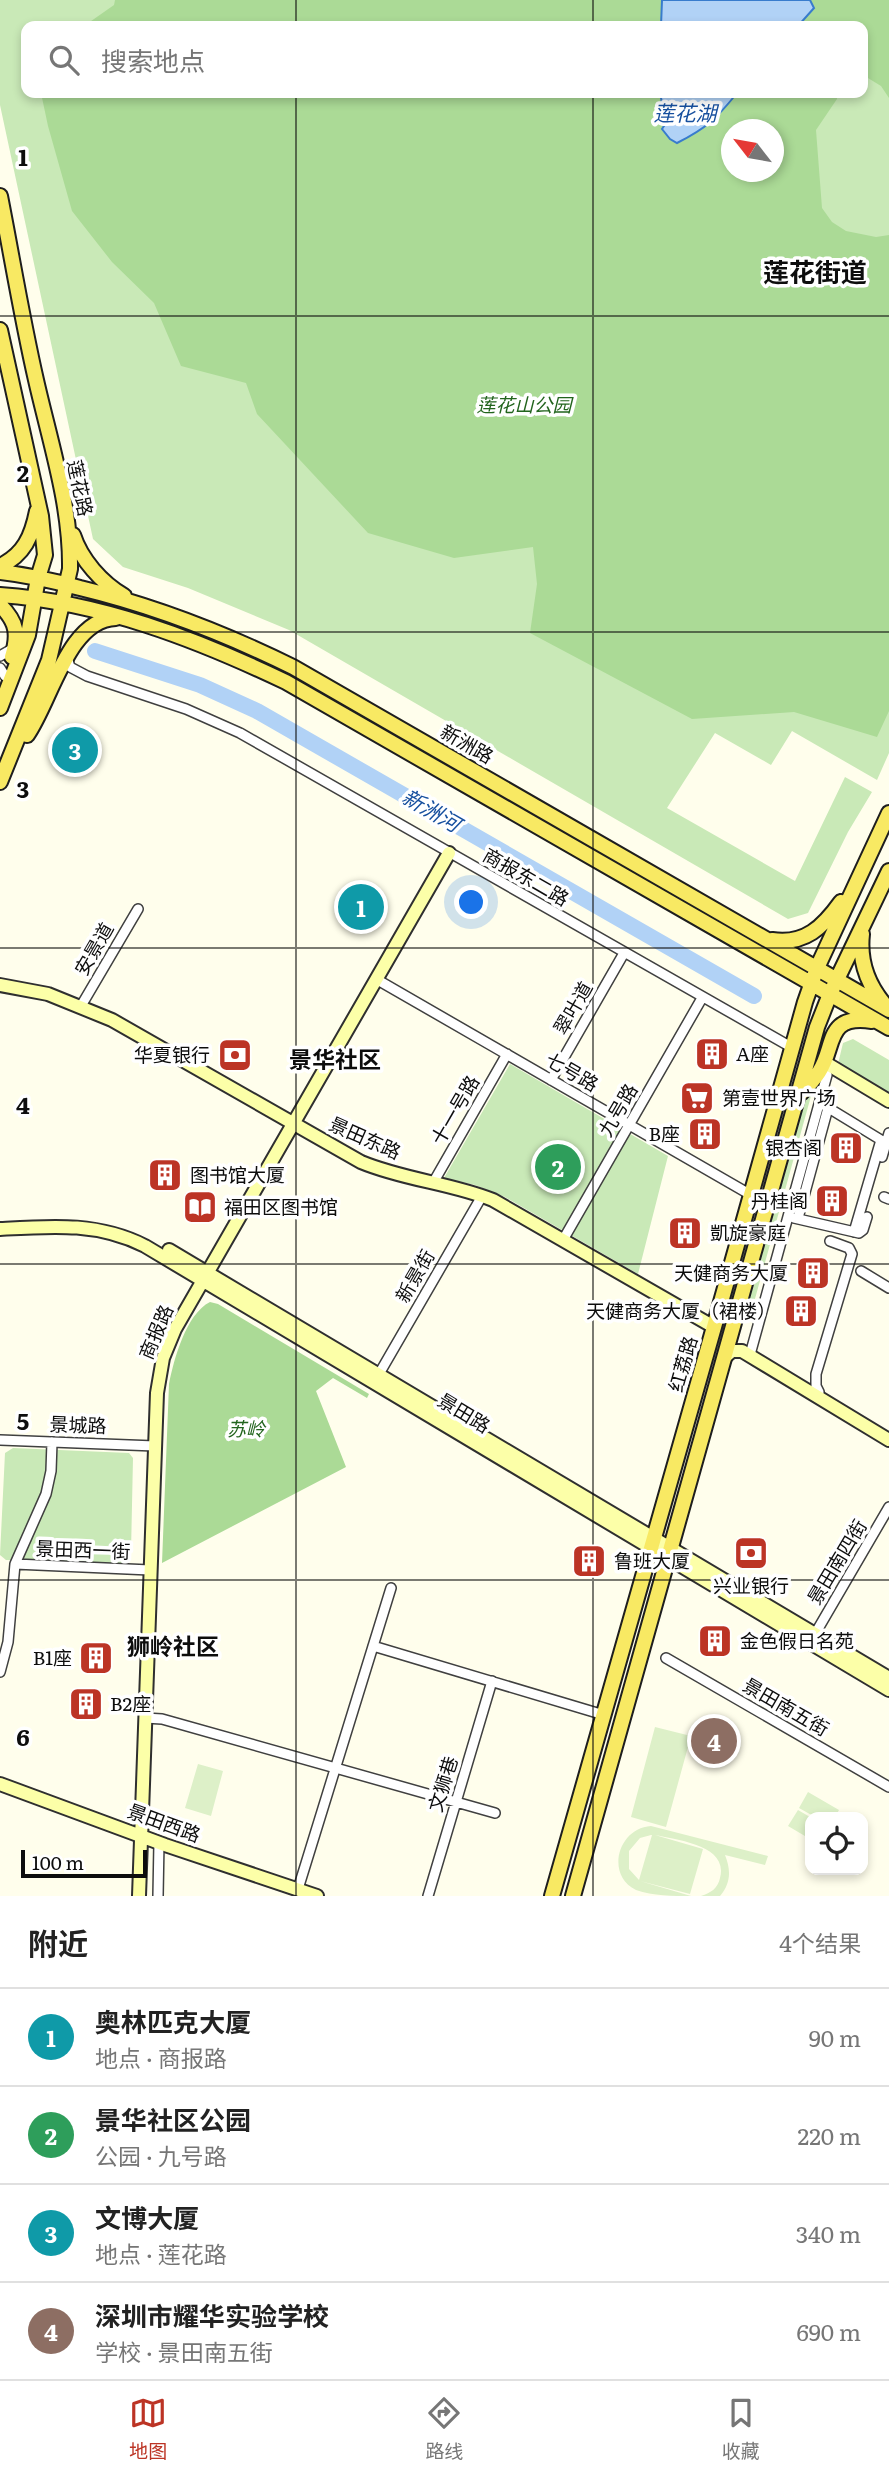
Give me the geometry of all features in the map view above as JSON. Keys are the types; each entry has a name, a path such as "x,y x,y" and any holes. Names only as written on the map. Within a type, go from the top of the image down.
{"main road":[{"name":"莲花路","path":"0,196 30,355 66,512 70,555 70,569 46,670 0,782"},
{"path":"0,330 38,503 45,555 37,578 24,648 1,706"},
{"path":"0,389 18,413"},
{"path":"0,566 14,558 28,542 38,503"},
{"path":"66,512 74,540 82,554 103,581 131,601"},
{"name":"新洲路","path":"0,572 65,584 131,601 206,627 293,667 889,1009"},
{"name":"新洲路","path":"0,594 124,618 198,643 286,682 886,1027"},
{"path":"0,605 16,625 15,648 3,672 1,706"},
{"path":"12,752 33,726 68,655 82,634 91,626 112,618 124,618"},
{"name":"红荔路","path":"552,1896 791,1047 817,968 889,813"},
{"name":"红荔路","path":"574,1896 668,1552 817,1027 889,871"},
{"path":"767,939 783,942 796,940 818,930 828,921 858,878"},
{"path":"864,923 861,950 865,972 877,995 889,1009"},
{"path":"797,1097 823,1069 831,1038 844,1024 863,1020 886,1027"}],"street":[{"path":"0,656 15,648"},
{"path":"68,655 69,667 87,676"},
{"name":"商报东二路","path":"55,683 67,676 87,676 175,704 230,728 791,1047"},
{"name":"商报路","path":"139,1896 157,1392 163,1358 174,1329 449,853"},
{"name":"安景道","path":"80,1006 138,909"},
{"name":"翠叶道","path":"551,1080 624,953"},
{"name":"七号路","path":"376,979 751,1195"},
{"name":"景田东路","path":"0,985 36,992 80,1006 127,1028 372,1167 482,1196 510,1209 714,1327"},
{"name":"九号路","path":"564,1240 702,998"},
{"name":"十一号路","path":"433,1182 507,1054"},
{"path":"751,1351 820,1100 823,1069 889,1101"},
{"path":"820,1100 828,1108 881,1140"},
{"path":"798,1218 828,1108"},
{"path":"855,1232 881,1140 889,1126"},
{"path":"882,1157 889,1133"},
{"name":"新景街","path":"379,1374 482,1196"},
{"path":"786,1222 791,1218 798,1218 828,1223 859,1233 863,1230 867,1217"},
{"name":"景田路","path":"0,1221 62,1218 113,1224 140,1234 205,1276 652,1542"},
{"name":"景田路","path":"0,1229 58,1225 102,1230 136,1242 205,1276 379,1374 889,1690"},
{"path":"797,1379 811,1382 816,1374 852,1254 849,1248 830,1241"},
{"path":"861,1271 889,1288"},
{"path":"732,1331 736,1340 751,1351 889,1434"},
{"path":"724,1359 733,1350 743,1352 889,1440"},
{"path":"816,1374 819,1392"},
{"name":"景城路","path":"0,1440 155,1446"},
{"path":"0,1672 8,1642 15,1564 46,1494 51,1471 52,1442"},
{"name":"景田南四街","path":"815,1634 889,1507"},
{"name":"景田路","path":"668,1552 889,1678"},
{"name":"景田西一街","path":"15,1564 150,1570"},
{"path":"298,1889 391,1588"},
{"path":"373,1646 604,1715"},
{"name":"景田南五街","path":"666,1658 889,1787"},
{"name":"文狮巷","path":"428,1896 492,1681"},
{"path":"145,1718 162,1719 495,1813"},
{"name":"景田西路","path":"0,1784 317,1896"},
{"path":"158,1896 159,1842"}],"green space":[{"name":"莲花山公园","path":"0,0 889,0 889,753 877,780 792,731 771,765 715,733 667,808 795,881 845,777 872,792 848,832 808,913 788,919 289,630 188,588 123,567 93,539 0,105"},
{"path":"115,0 662,0 661,21 91,21 114,5"},
{"path":"810,0 889,0 889,98 881,86 868,78 868,21 802,21 814,8"},
{"name":"莲花山公园","path":"42,98 661,98 666,123 715,120 733,98 837,98 816,130 822,208 832,222 846,231 876,237 889,235 889,711 877,737 794,712 692,719 530,633 537,584 533,547 454,558 368,533 257,414 246,383 181,366 154,303 112,262 72,211"},
{"path":"853,1039 889,1060 889,1094 838,1064 843,1043"},
{"path":"510,1064 668,1156 638,1274 505,1197 475,1185 444,1178"},
{"path":"811,1091 753,1306 743,1303 802,1099"},
{"name":"苏岭","path":"210,1302 218,1304 369,1394 367,1398 333,1378 316,1391 346,1467 162,1563 169,1384 182,1338 194,1316"},
{"path":"13,1448 129,1453 133,1458 131,1552 126,1564 6,1560 0,1555 5,1453"},
{"path":"655,1727 691,1736 666,1827 631,1817"},
{"path":"198,1764 223,1771 211,1816 185,1808"},
{"path":"808,1792 839,1810 806,1812 799,1808"},
{"path":"798,1810 805,1814 805,1836 788,1826"},
{"path":"651,1826 768,1856 765,1865 725,1855 729,1876 724,1891 720,1896 701,1896 718,1885 721,1867 717,1858 699,1846 655,1835 703,1849 690,1894 640,1881 691,1896 649,1893 636,1890 626,1883 618,1864 624,1843 640,1829","holes":["652,1835 639,1880 629,1869 629,1851 640,1838"]}],"water":[{"path":"662,0 810,0 814,8 802,21 661,21"},
{"name":"莲花湖","path":"661,98 733,98 711,122 677,143 662,129 666,123"}],"waterway":[{"name":"新洲河","path":"95,651 200,685 257,711 754,996"}],"place":[{"name":"文博大厦","path":"75,750"},
{"name":"奥林匹克大厦","path":"361,907"},
{"name":"A座","path":"712,1054"},
{"name":"华夏银行","path":"235,1055"},
{"name":"第壹世界广场","path":"697,1098"},
{"name":"B座","path":"705,1134"},
{"name":"银杏阁","path":"846,1148"},
{"name":"景华社区公园","path":"558,1167"},
{"name":"图书馆大厦","path":"165,1175"},
{"name":"丹桂阁","path":"832,1201"},
{"name":"福田区图书馆","path":"200,1207"},
{"name":"凱旋豪庭","path":"685,1233"},
{"name":"天健商务大厦","path":"813,1273"},
{"name":"天健商务大厦（裙楼）","path":"801,1311"},
{"name":"兴业银行","path":"751,1553"},
{"name":"鲁班大厦","path":"589,1561"},
{"name":"金色假日名苑","path":"715,1641"},
{"name":"B1座","path":"96,1658"},
{"name":"B2座","path":"86,1704"},
{"name":"深圳市耀华实验学校","path":"714,1741"}],"district":[{"name":"莲花街道","path":"815,273"},
{"name":"景华社区","path":"335,1060"},
{"name":"狮岭社区","path":"173,1647"}]}
